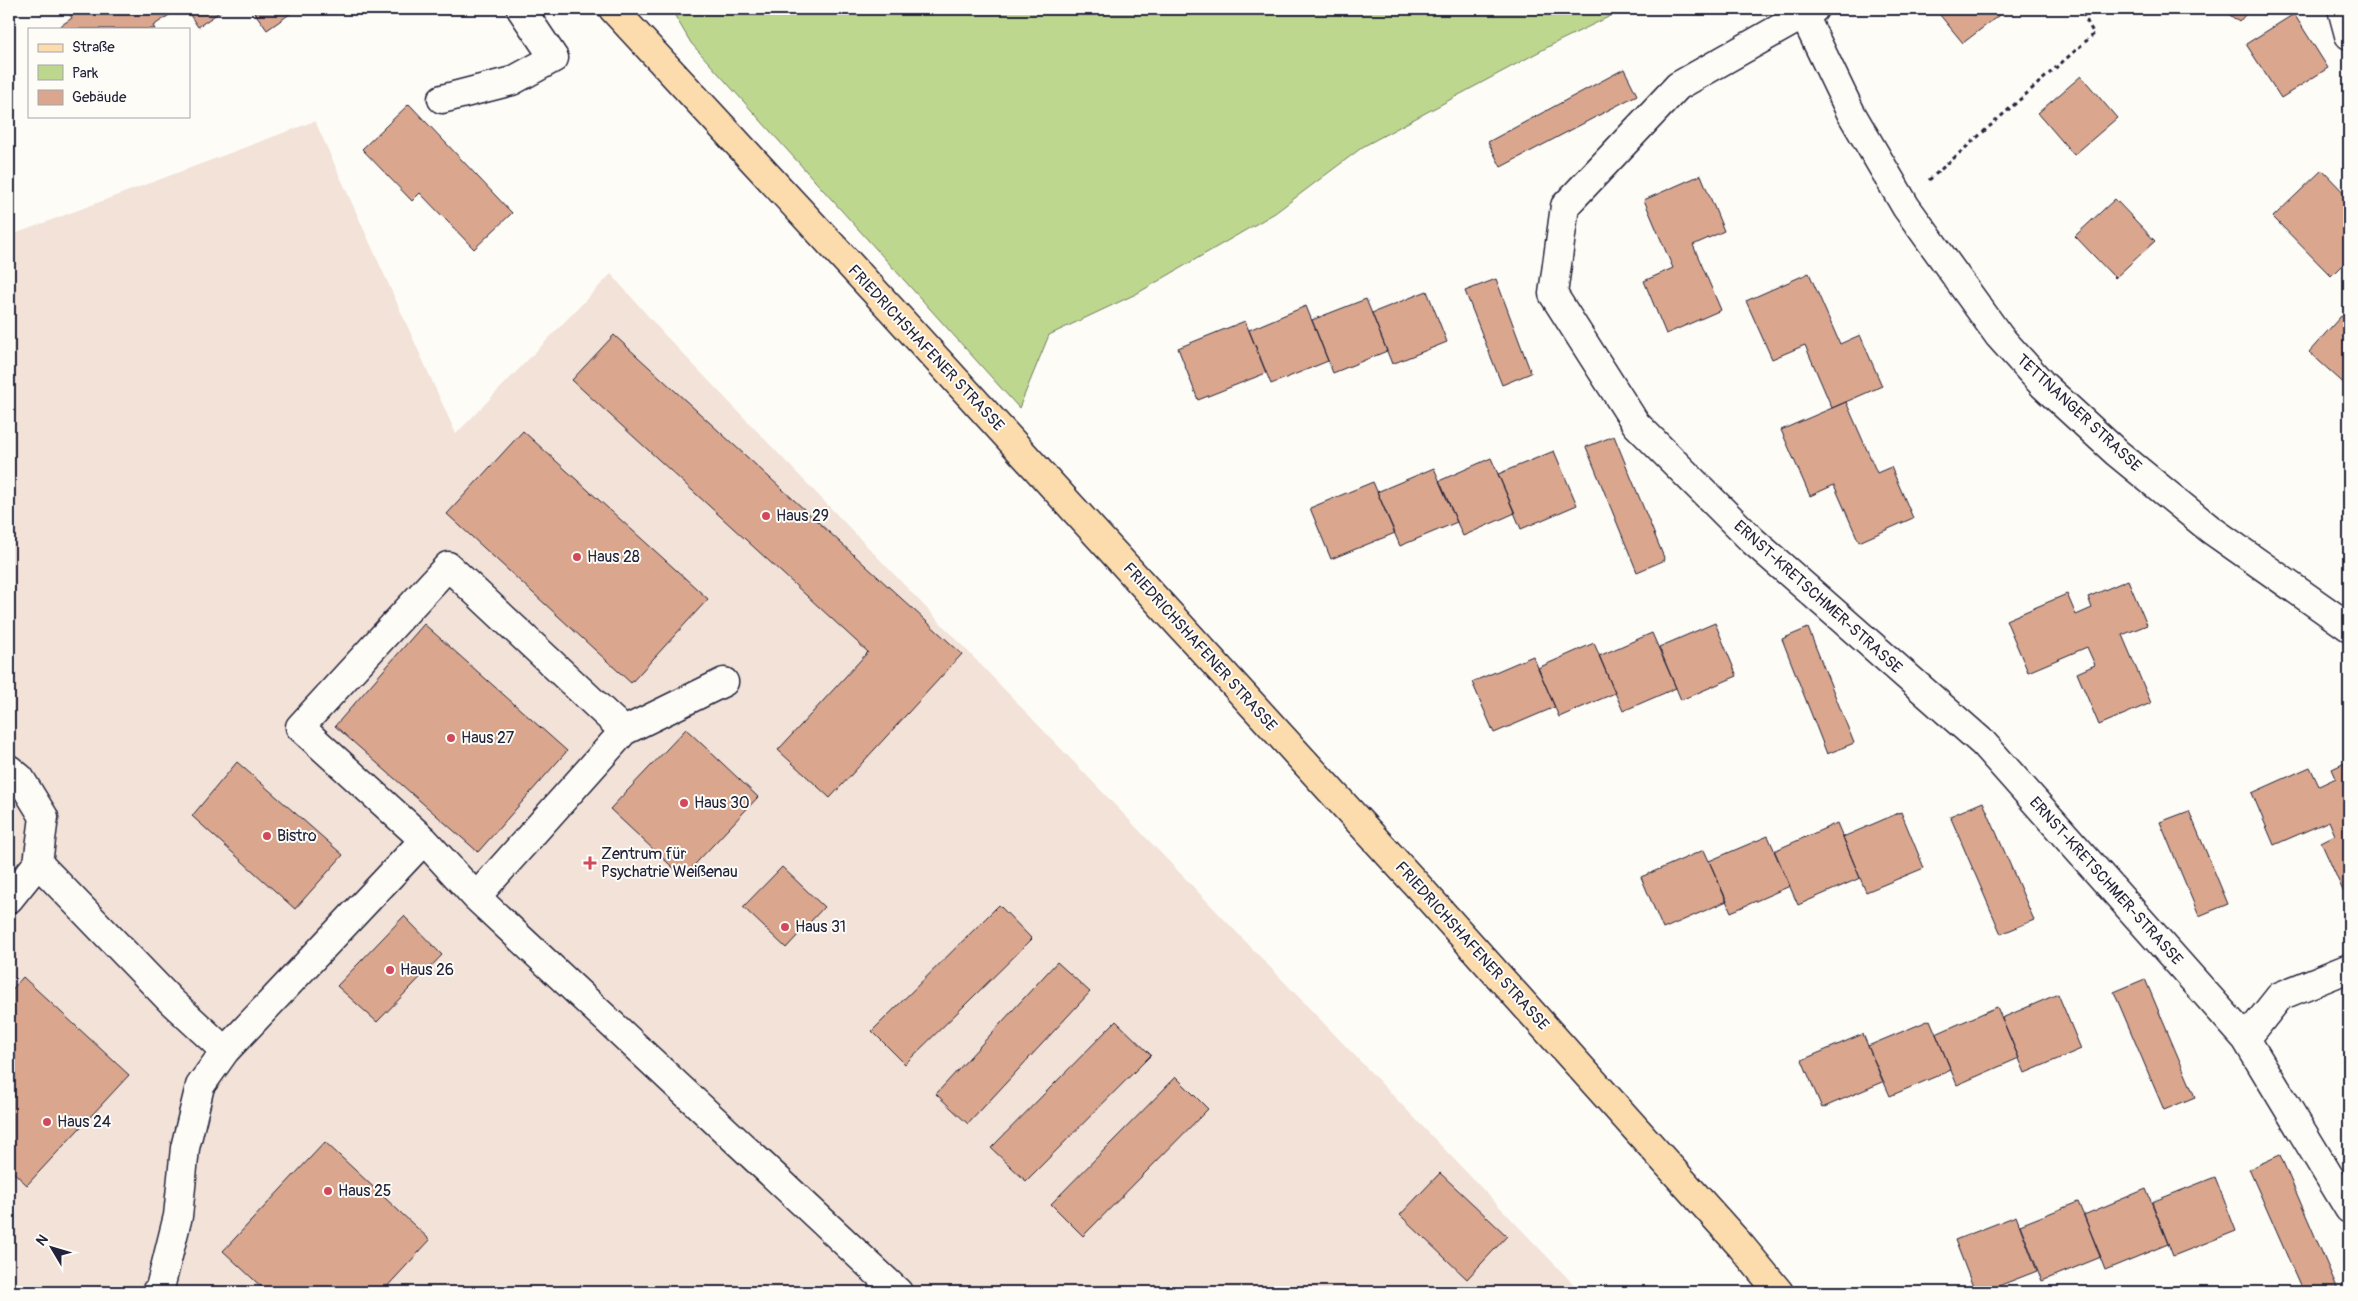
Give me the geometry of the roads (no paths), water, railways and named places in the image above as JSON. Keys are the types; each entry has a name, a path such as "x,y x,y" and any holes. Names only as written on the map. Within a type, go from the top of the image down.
{"main road":[{"name":"FRIEDRICHSHAFENER STRASSE","path":"613,9 898,316 1417,885 1734,1239 1779,1292"}],"street":[{"path":"442,99 512,80 554,58 521,9"},
{"path":"2342,9 2349,35"},
{"name":"TETTNANGER STRASSE","path":"1806,11 1851,113 1906,206 1999,336 2043,385 2117,453 2210,529 2349,627"},
{"name":"ERNST-KRETSCHMER-STRASSE","path":"1806,11 1678,86 1565,206 1552,294 1636,424 1753,541 1982,743 2246,1039 2349,1209"},
{"path":"624,732 448,566 300,727 424,840 476,897 898,1292"},
{"path":"476,897 624,732 724,682"},
{"path":"9,769 20,778 44,817 38,863 9,899"},
{"path":"156,1292 160,1288 178,1216 185,1148 200,1086 225,1051 424,840"},
{"path":"38,863 171,1001 225,1051"},
{"path":"2246,1039 2280,996 2349,968"}],"place":[{"name":"Haus 29","path":"766,516"},
{"name":"Haus 28","path":"577,557"},
{"name":"Haus 27","path":"451,738"},
{"name":"Haus 30","path":"684,803"},
{"name":"Bistro","path":"267,836"},
{"name":"Zentrum für Psychatrie Weißenau","path":"590,863"},
{"name":"Haus 31","path":"785,927"},
{"name":"Haus 26","path":"390,970"},
{"name":"Haus 24","path":"47,1122"},
{"name":"Haus 25","path":"328,1191"}]}
